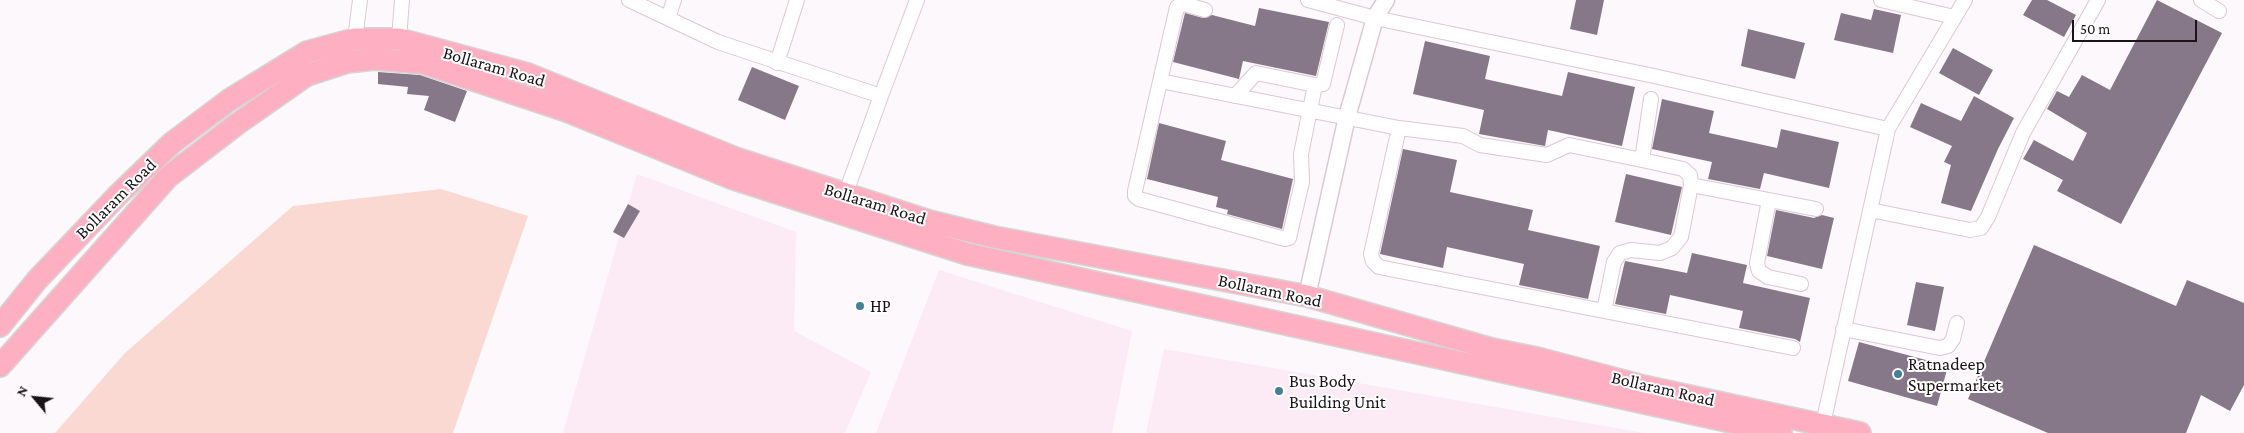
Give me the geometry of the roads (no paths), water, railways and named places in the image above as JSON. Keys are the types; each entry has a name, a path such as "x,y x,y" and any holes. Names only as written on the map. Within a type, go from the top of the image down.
{"main road":[{"name":"Bollaram Road","path":"0,326 37,280 172,143 229,100 307,52 355,39 399,39 528,74 738,159 929,221 994,237 1307,296 1492,349 1537,358 1643,386 1860,433"},
{"name":"Bollaram Road","path":"0,366 168,177 237,124 307,76 347,62 374,59 423,63 564,110 731,178 967,254 1781,433"}],"street":[{"path":"355,39 360,0"},
{"path":"399,39 402,0"},
{"path":"629,0 718,42 880,96"},
{"path":"668,18 674,0"},
{"path":"777,63 796,0"},
{"path":"845,195 917,0"},
{"path":"1308,0 1375,18 1654,76 1888,129"},
{"path":"1307,296 1347,118 1375,18 1386,0"},
{"path":"1881,0 1954,17"},
{"path":"1823,424 1888,129 1965,0"},
{"path":"1870,210 1970,230 1981,228 1988,217 2023,134 2098,0"},
{"path":"2201,0 2219,11"},
{"path":"1205,10 1184,4 1177,8 1135,196 1139,199 1285,239 1291,234 1302,182 1302,154 1315,85"},
{"path":"1235,96 1256,73 1315,85 1323,84 1326,79 1337,25"},
{"path":"1160,81 1399,128 1463,136 1480,146 1547,155 1569,145 1683,169 1690,175 1691,185 1681,237 1672,248 1660,253 1631,250 1620,253 1614,262 1604,311"},
{"path":"1642,160 1651,98"},
{"path":"1399,128 1371,254 1373,261 1379,267 1793,348"},
{"path":"1691,185 1816,209"},
{"path":"1770,200 1757,263 1759,271 1768,278 1801,284"},
{"path":"1843,329 1940,348 1948,346 1954,339 1957,323"}],"place":[{"name":"HP","path":"860,306"},
{"name":"Ratnadeep Supermarket","path":"1898,374"},
{"name":"Bus Body Building Unit","path":"1279,391"}]}
